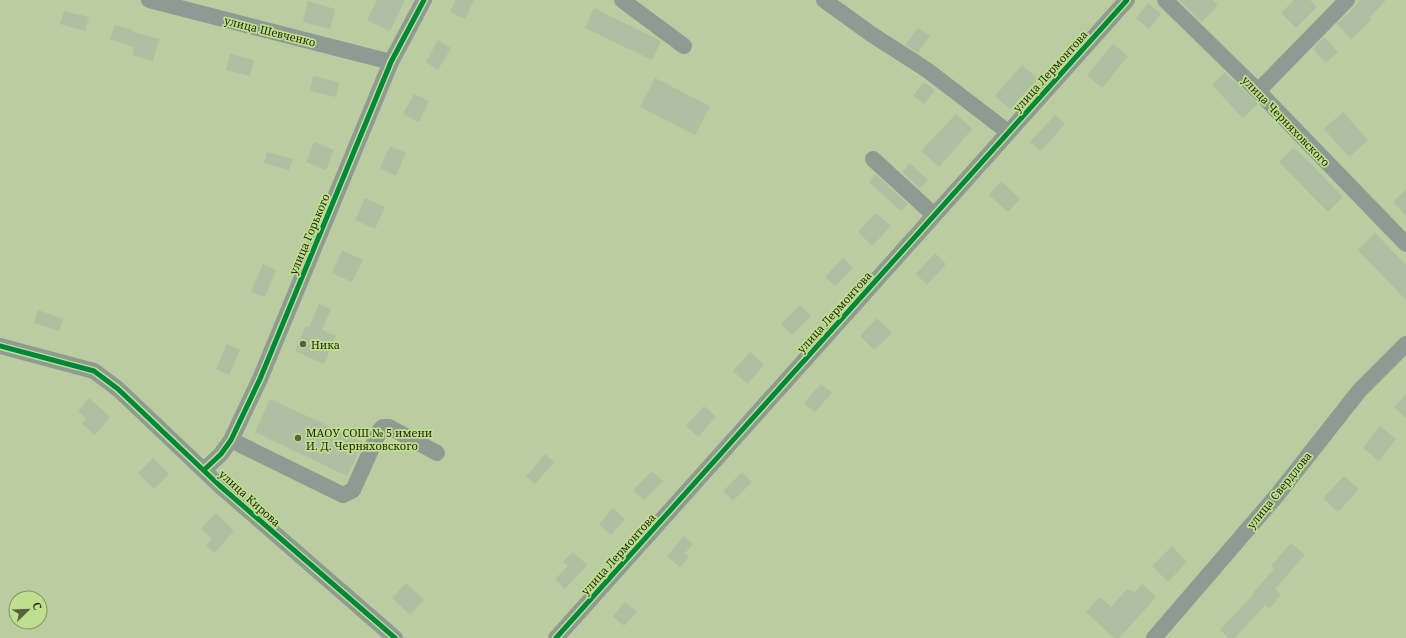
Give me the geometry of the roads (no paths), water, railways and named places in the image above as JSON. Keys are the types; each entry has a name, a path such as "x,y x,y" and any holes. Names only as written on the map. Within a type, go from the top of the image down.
{"street":[{"name":"улица Шевченко","path":"150,0 391,62"},
{"name":"улица Горького","path":"204,470 221,454 231,440 260,379 391,62 424,0"},
{"path":"622,0 684,46"},
{"path":"824,0 871,34 927,70 1008,132"},
{"name":"улица Лермонтова","path":"556,638 1127,0"},
{"name":"улица Черняховского","path":"1164,0 1258,91 1406,244"},
{"path":"1258,91 1347,0"},
{"path":"873,159 934,215"},
{"name":"улица Свердлова","path":"1154,638 1278,494 1359,391 1406,344"},
{"name":"улица Кирова","path":"0,346 94,371 118,390 219,485 395,638"},
{"path":"231,440 343,495 353,490 380,430 383,427 389,427 437,453"}],"place":[{"name":"Ника","path":"303,344"},
{"name":"МАОУ СОШ № 5 имени И. Д. Черняховского","path":"298,438"}]}
